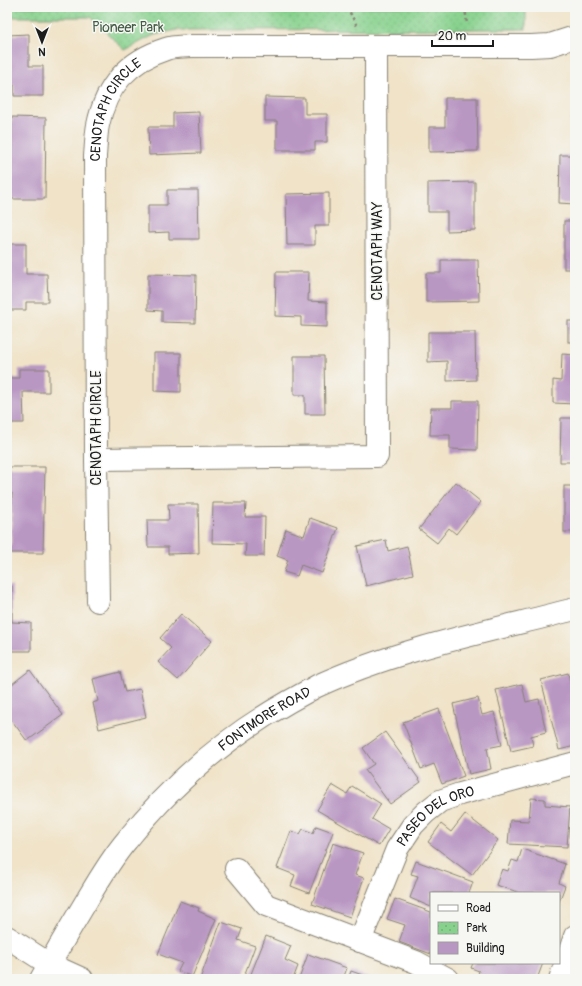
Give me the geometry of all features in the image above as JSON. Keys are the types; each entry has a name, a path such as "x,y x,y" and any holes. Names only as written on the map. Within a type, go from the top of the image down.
{"street":[{"name":"CENOTAPH CIRCLE","path":"98,601 95,156 98,126 103,105 113,86 127,69 146,57 168,48 191,46 531,46 550,45 575,37"},
{"name":"CENOTAPH WAY","path":"96,459 379,464 376,46"},
{"name":"FONTMORE ROAD","path":"45,972 102,876 126,841 153,809 184,778 215,751 244,730 274,710 316,687 404,653 575,610"},
{"name":"PASEO DEL ORO","path":"360,941 397,849 413,825 426,812 440,802 460,794 575,763"},
{"path":"236,869 266,905 416,962 448,979"},
{"path":"560,979 575,936"},
{"path":"7,937 45,972 82,979"}],"path":[{"path":"347,7 358,26 350,26"},
{"path":"465,7 467,26"}],"green space":[{"name":"Pioneer Park","path":"7,7 526,7 526,29 176,30 154,35 125,50 90,17 7,17"}],"building":[{"path":"29,34 29,66 43,66 43,96 14,96 14,85 7,86 7,35"},
{"path":"574,85 575,137 573,137"},
{"path":"265,97 305,98 305,114 327,114 327,142 315,142 315,150 277,150 277,121 265,121"},
{"path":"445,98 477,98 478,151 429,152 429,127 445,127"},
{"path":"199,112 201,153 149,155 148,127 173,127 173,113"},
{"path":"12,117 46,118 45,199 11,199"},
{"path":"560,155 575,155 575,204 559,203"},
{"path":"475,182 475,230 447,231 447,212 428,212 428,183"},
{"path":"167,190 198,190 199,239 169,239 169,232 148,233 148,205 167,205"},
{"path":"329,193 329,226 315,226 315,245 287,245 286,194"},
{"path":"564,221 575,221 575,269 564,269"},
{"path":"7,244 26,244 26,274 47,274 48,302 26,302 26,310 7,310"},
{"path":"441,260 478,260 479,301 426,302 426,273 441,273"},
{"path":"276,272 309,272 308,301 327,302 327,327 301,326 301,317 275,316"},
{"path":"148,274 196,275 195,323 162,322 162,311 148,310"},
{"path":"568,321 575,321 575,342 568,342"},
{"path":"428,332 475,332 476,380 447,381 447,361 428,362"},
{"path":"154,353 181,353 181,392 154,391"},
{"path":"562,354 575,355 575,404 553,403 553,380 561,381"},
{"path":"294,356 324,356 325,414 305,414 305,395 294,395"},
{"path":"19,369 49,369 49,392 23,392 24,423 7,423 7,378 19,378"},
{"path":"452,401 478,401 477,450 450,449 450,435 430,435 431,408 452,408"},
{"path":"561,418 575,418 575,462 560,462"},
{"path":"7,467 45,467 43,553 11,553 12,493 7,493"},
{"path":"456,482 481,502 456,534 449,528 437,543 419,529"},
{"path":"564,486 575,486 575,532 564,532"},
{"path":"213,503 246,503 245,517 265,517 264,556 245,556 246,544 212,543"},
{"path":"168,504 198,504 199,553 168,554 168,547 148,547 147,520 169,520"},
{"path":"310,518 338,528 322,573 301,565 297,576 284,572 288,560 277,556 286,529 304,536"},
{"path":"386,540 388,551 407,546 413,574 366,586 357,546"},
{"path":"7,586 12,586 12,622 31,623 31,651 7,651"},
{"path":"181,614 212,641 178,680 158,662 171,648 160,638"},
{"path":"30,670 63,715 27,741 10,718 7,721 7,688"},
{"path":"120,672 125,692 140,689 146,717 99,729 93,703 98,701 93,679"},
{"path":"568,673 572,690 575,689 575,746 559,750 541,680"},
{"path":"522,684 526,702 539,699 546,732 531,736 533,746 511,751 496,690"},
{"path":"478,698 482,715 494,712 502,745 487,748 491,769 469,774 453,704"},
{"path":"439,709 464,776 442,784 434,764 421,769 403,722"},
{"path":"385,732 421,782 390,804 365,770 374,764 363,748"},
{"path":"332,785 347,794 352,786 381,804 372,819 389,829 379,846 317,810"},
{"path":"531,798 545,799 545,805 570,807 567,847 508,844 510,820 529,821"},
{"path":"465,814 498,840 472,875 428,842 441,824 451,832"},
{"path":"316,826 333,832 309,893 291,886 295,875 277,868 291,831 300,834 303,829 313,833"},
{"path":"333,843 363,853 355,875 364,878 350,917 312,904"},
{"path":"522,849 565,864 559,883 565,886 560,899 560,892 518,892 496,885 502,869 508,871 512,860 518,862"},
{"path":"416,861 473,882 469,892 430,892 430,907 410,898 418,876 411,874"},
{"path":"395,899 430,912 430,954 399,942 405,925 387,919"},
{"path":"180,901 199,908 198,911 216,919 192,977 178,971 182,963 158,954"},
{"path":"221,922 242,929 238,940 255,946 243,979 200,979"},
{"path":"266,936 291,946 285,960 298,966 293,979 249,979"},
{"path":"308,954 347,968 343,979 299,979"},
{"path":"473,964 543,964 537,979 516,979 512,977 511,979 479,979 477,978 479,971 471,968"},
{"path":"351,971 374,979 348,979"}]}
